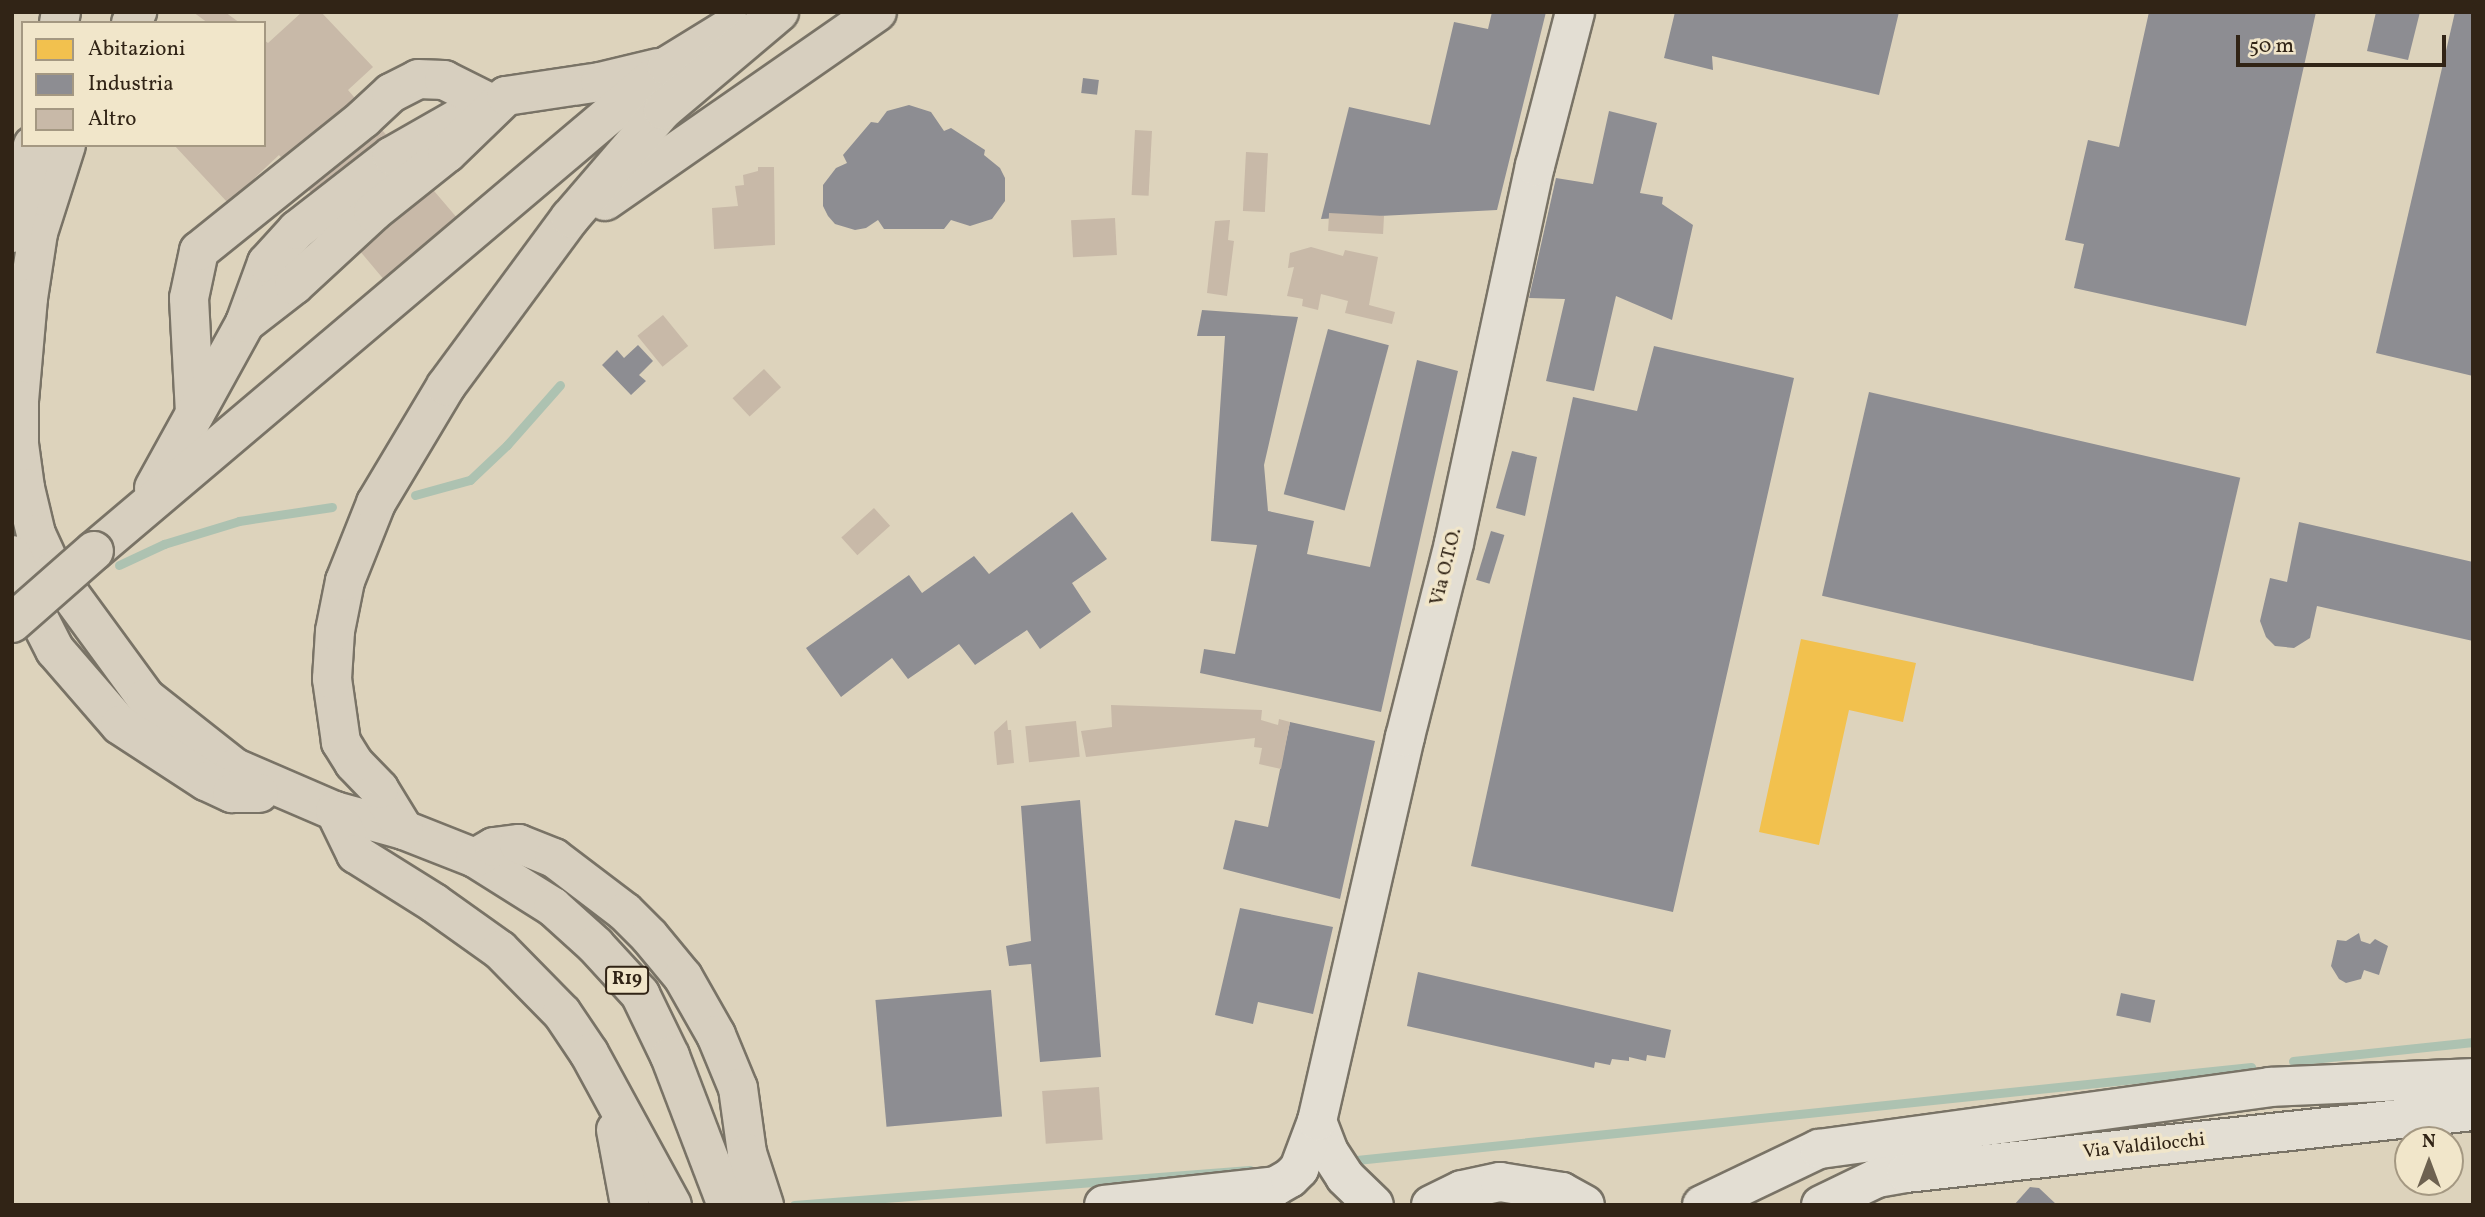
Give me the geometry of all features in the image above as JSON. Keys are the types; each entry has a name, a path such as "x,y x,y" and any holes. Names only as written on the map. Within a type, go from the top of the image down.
{"highway":[{"path":"12,623 667,66 757,12"},
{"path":"404,830 379,789 354,763 341,742 332,679 339,606 345,581 376,503 446,386 526,274 570,218 663,110 779,12"},
{"path":"526,274 609,197 877,12"},
{"path":"144,508 245,323 267,263 297,230 392,156 509,96 600,82 667,66"},
{"path":"195,413 189,299 200,251 363,119 391,93 418,79 443,80 509,96"},
{"path":"245,323 294,285 373,212 447,153 509,96"},
{"path":"223,362 268,328 463,162 509,96"},
{"path":"12,233 33,147"},
{"path":"48,197 45,172 51,147"},
{"path":"65,147 48,197 31,277 19,400 21,455 36,534 52,571 146,698 235,768 335,811 404,830"},
{"path":"12,555 30,601 55,650 120,725 206,781 232,793 292,794"},
{"path":"335,811 356,854 472,929 529,978 562,1013 672,1205"},
{"name":"R19","path":"404,830 475,858 553,907 595,945 640,994 670,1056 727,1205"},
{"path":"475,858 494,847 519,844 554,858 625,912 649,936 683,977 716,1035 734,1077 747,1153 764,1205"},
{"path":"605,1084 625,1169 630,1205"}],"street":[{"name":"Via O.T.O.","path":"1104,1205 1276,1186 1299,1169 1317,1121 1402,750 1454,543 1535,166 1575,12"},
{"path":"1702,1205 1819,1149 2275,1086 2473,1078"},
{"name":"Via Valdilocchi","path":"1821,1205 1877,1178 1906,1173 2473,1111"},
{"path":"1317,1121 1329,1152 1345,1177 1374,1205"},
{"path":"1431,1205 1462,1190 1500,1182 1539,1186 1587,1203"}],"building: Abitazioni":[{"path":"1801,639 1916,663 1903,722 1849,710 1819,845 1759,832"}],"building: Industria":[{"path":"1492,12 1546,12 1497,210 1321,219 1349,107 1430,125 1454,22 1488,29"},
{"path":"1675,12 1899,12 1879,95 1712,56 1713,70 1664,58"},
{"path":"2149,12 2316,12 2246,326 2074,288 2084,244 2065,240 2088,140 2119,147"},
{"path":"2376,12 2420,12 2408,60 2367,51"},
{"path":"2455,12 2473,12 2473,376 2376,353"},
{"path":"1083,78 1099,80 1097,95 1081,93"},
{"path":"909,105 931,112 944,131 951,128 985,150 984,155 1000,168 1005,178 1005,201 992,219 970,226 951,220 944,229 884,229 878,220 866,228 855,230 835,224 828,216 823,206 823,185 836,168 847,163 843,155 871,122 878,123 887,111"},
{"path":"1609,111 1657,123 1640,193 1663,197 1662,204 1693,225 1672,320 1616,296 1594,391 1546,381 1565,299 1529,298 1556,178 1593,184"},
{"path":"1202,310 1298,317 1264,465 1268,511 1314,521 1307,554 1370,567 1417,360 1458,371 1381,712 1200,673 1204,649 1235,654 1257,545 1211,541 1225,336 1197,336"},
{"path":"1328,329 1389,345 1345,510 1284,494"},
{"path":"638,345 653,361 639,375 646,381 631,395 602,365 617,350 624,358"},
{"path":"1654,346 1794,378 1673,912 1471,866 1573,397 1637,411"},
{"path":"1869,392 2240,478 2193,681 1822,596"},
{"path":"1512,451 1537,457 1525,516 1496,508"},
{"path":"1072,512 1107,559 1072,583 1091,612 1040,649 1027,630 975,665 959,644 908,679 892,658 841,697 806,648 909,575 922,593 974,556 989,574"},
{"path":"2299,522 2473,562 2473,641 2317,606 2310,638 2294,648 2275,646 2266,637 2260,621 2270,578 2287,582"},
{"path":"1491,531 1504,535 1489,584 1476,580"},
{"path":"1290,722 1375,741 1340,899 1223,869 1235,820 1268,827"},
{"path":"1080,800 1101,1057 1040,1062 1031,964 1009,966 1006,946 1031,941 1021,806"},
{"path":"1240,908 1333,927 1313,1014 1258,1002 1253,1024 1215,1015"},
{"path":"2359,933 2361,941 2370,944 2375,939 2388,946 2379,975 2364,970 2361,979 2346,983 2339,979 2331,966 2337,940 2346,941"},
{"path":"1418,972 1671,1030 1665,1058 1647,1055 1646,1061 1629,1057 1629,1061 1612,1059 1610,1065 1595,1062 1594,1068 1407,1026"},
{"path":"991,990 1002,1117 887,1127 875,1000"},
{"path":"2121,993 2155,1000 2150,1023 2116,1015"},
{"path":"2030,1187 2039,1188 2057,1205 2014,1205"}],"building: Altro":[{"path":"193,12 225,12 237,21 205,21"},
{"path":"302,12 321,12 373,67 348,90 481,246 407,307 279,155 228,203 176,147 266,147 266,42 268,43"},
{"path":"1135,130 1152,131 1149,196 1132,195"},
{"path":"1246,152 1268,153 1265,212 1243,211"},
{"path":"758,167 774,167 775,245 714,249 712,208 738,206 735,186 744,185 743,175 758,171"},
{"path":"1329,213 1384,216 1383,234 1328,231"},
{"path":"1115,218 1117,255 1073,257 1071,220"},
{"path":"1230,220 1228,240 1234,241 1227,296 1207,293 1215,221"},
{"path":"1311,247 1343,256 1345,250 1378,257 1369,305 1395,312 1392,324 1345,313 1348,301 1321,294 1318,310 1302,306 1303,299 1287,296 1294,267 1288,268 1290,253"},
{"path":"663,315 688,346 663,367 637,336"},
{"path":"764,369 781,387 750,417 733,398"},
{"path":"874,508 890,526 857,555 841,537"},
{"path":"1111,705 1262,710 1261,720 1278,725 1279,719 1290,722 1281,769 1259,764 1262,748 1254,747 1255,738 1086,757 1081,731 1112,727"},
{"path":"1007,720 1008,730 1011,730 1014,763 997,765 994,732"},
{"path":"1076,721 1080,757 1029,762 1025,726"},
{"path":"1099,1087 1103,1140 1046,1144 1042,1091"}],"waterway":[{"path":"415,495 470,480 507,445 560,385"},
{"path":"119,565 164,544 239,521 332,507"},
{"path":"2293,1061 2473,1042"},
{"path":"1347,1161 2251,1067"},
{"path":"794,1205 1250,1170"}]}
